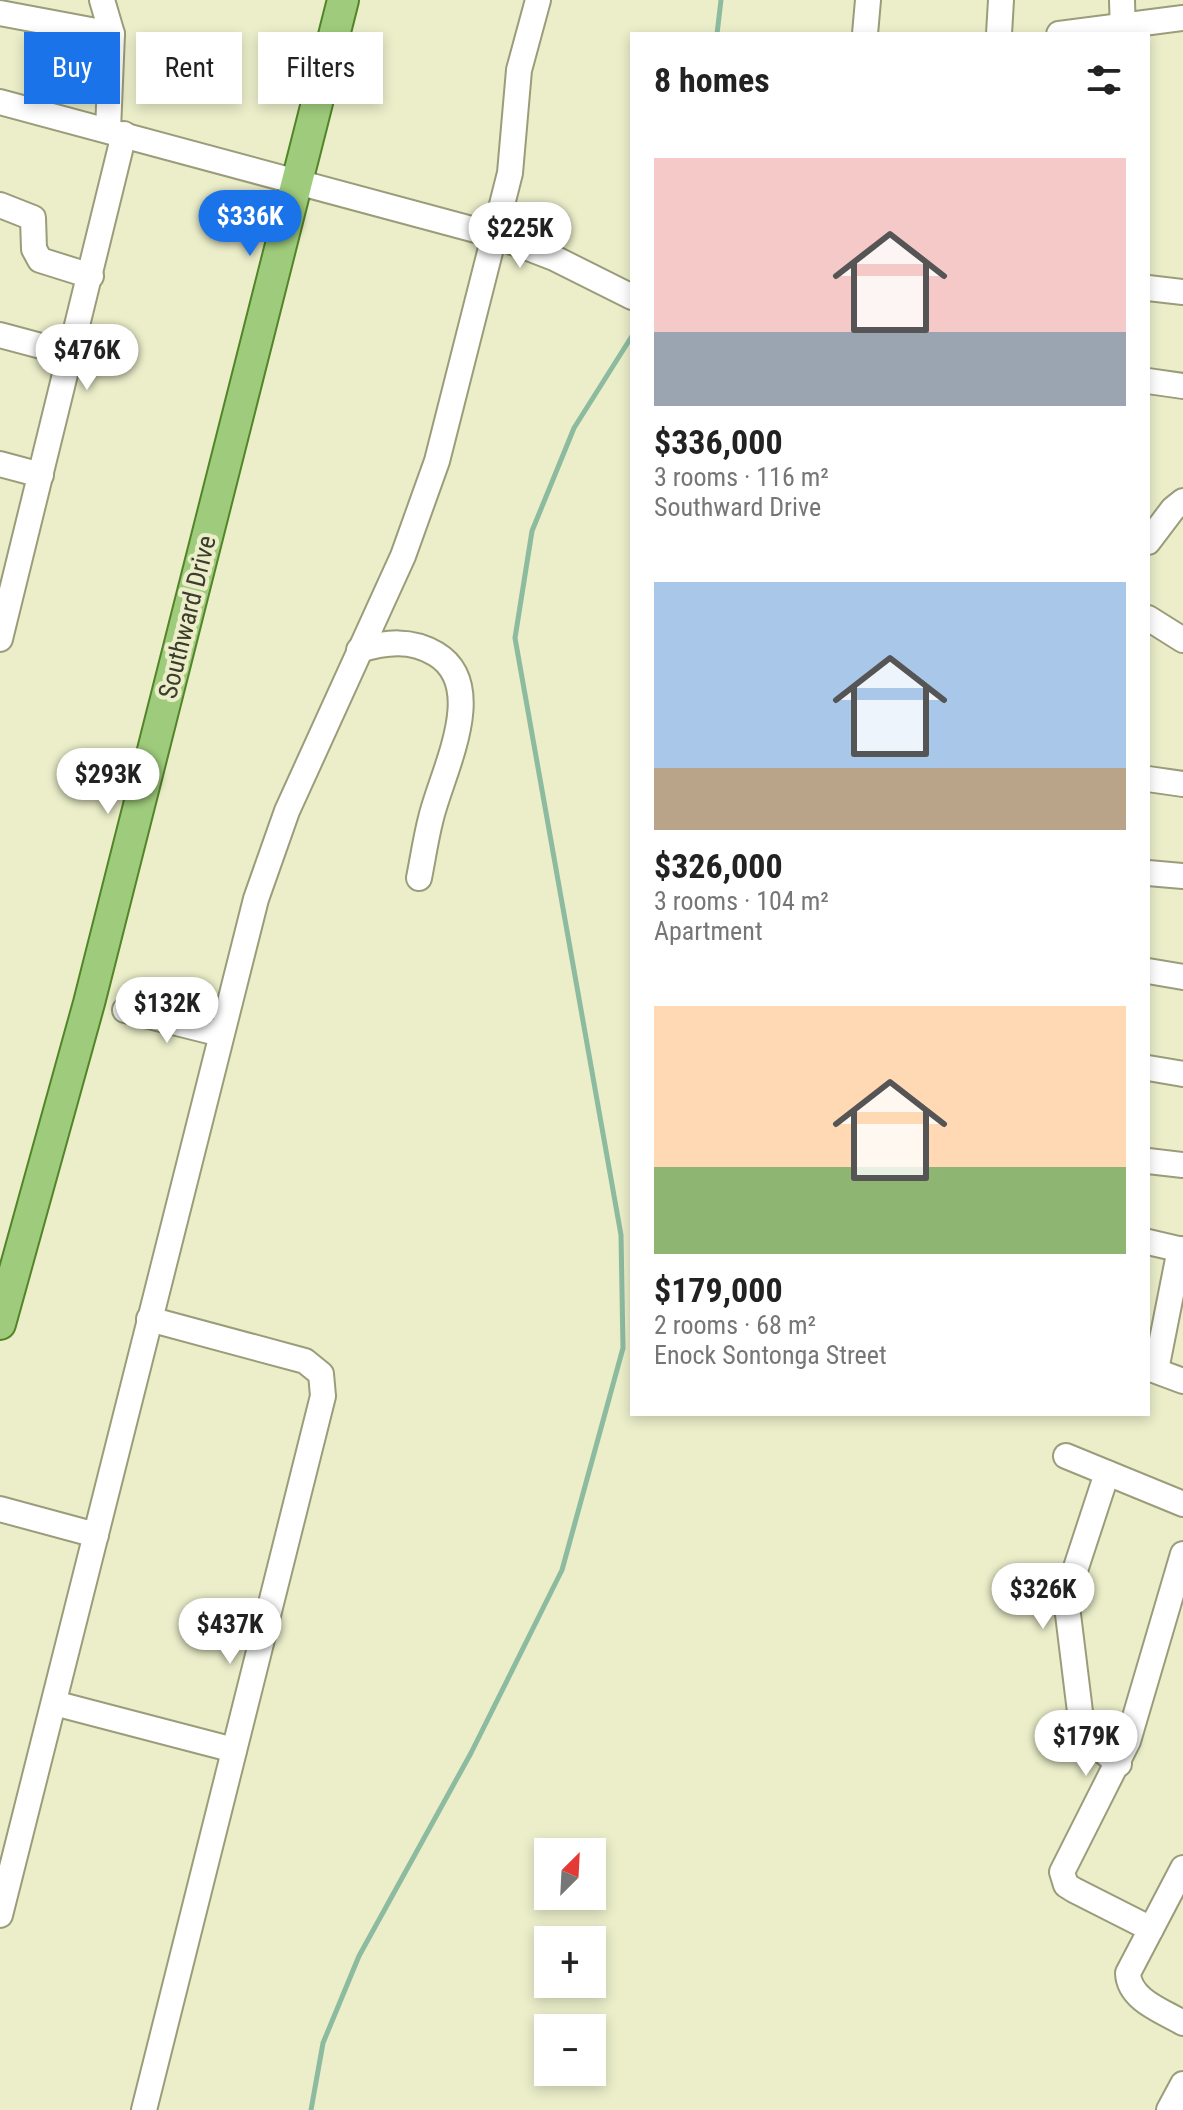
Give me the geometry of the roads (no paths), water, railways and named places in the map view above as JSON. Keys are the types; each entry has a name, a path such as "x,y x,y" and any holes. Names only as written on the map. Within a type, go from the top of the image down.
{"main road":[{"name":"Southward Drive","path":"0,1324 4,1294 89,1003 343,0"}],"street":[{"path":"102,0 111,32"},
{"path":"0,1915 261,885 287,811 424,501 494,235 514,146 519,70 538,0"},
{"path":"865,32 868,0"},
{"path":"999,32 1001,0"},
{"path":"1122,0 1123,30"},
{"path":"0,13 101,32"},
{"path":"1091,32 1123,30 1183,18"},
{"path":"0,102 494,235 554,258 630,296"},
{"path":"0,639 6,592 41,475 91,276 116,132 115,104"},
{"path":"0,205 33,218 34,249 40,260 91,276"},
{"path":"1150,288 1183,292"},
{"path":"0,335 71,354"},
{"path":"1150,381 1183,386"},
{"path":"0,464 41,475"},
{"path":"1150,540 1183,501"},
{"path":"1150,619 1183,640"},
{"path":"359,650 385,643 421,645 450,663 460,687 459,714 449,767 431,815 419,878"},
{"path":"1150,779 1183,784"},
{"path":"1150,873 1183,876"},
{"path":"1150,971 1183,977"},
{"path":"125,1010 221,1034"},
{"path":"1150,1068 1183,1074"},
{"path":"1150,1161 1183,1165"},
{"path":"1150,1242 1182,1250 1152,1369 1183,1381"},
{"path":"144,2110 323,1396 321,1374 305,1361 149,1319"},
{"path":"1066,1456 1183,1504"},
{"path":"1107,1473 1069,1585 1065,1613 1082,1728 1088,1739 1119,1764"},
{"path":"0,1509 96,1535"},
{"path":"1151,1929 1074,1890 1062,1877 1064,1865 1119,1764 1183,1554"},
{"path":"54,1703 234,1750"},
{"path":"1183,1868 1128,1973 1128,1981 1137,1995 1183,2023"},
{"path":"1169,2110 1183,2084"}],"waterway":[{"path":"717,32 721,0"},
{"path":"311,2110 323,2043 359,1956 471,1753 562,1570 623,1348 621,1235 515,638 532,531 574,428 630,339"}]}
